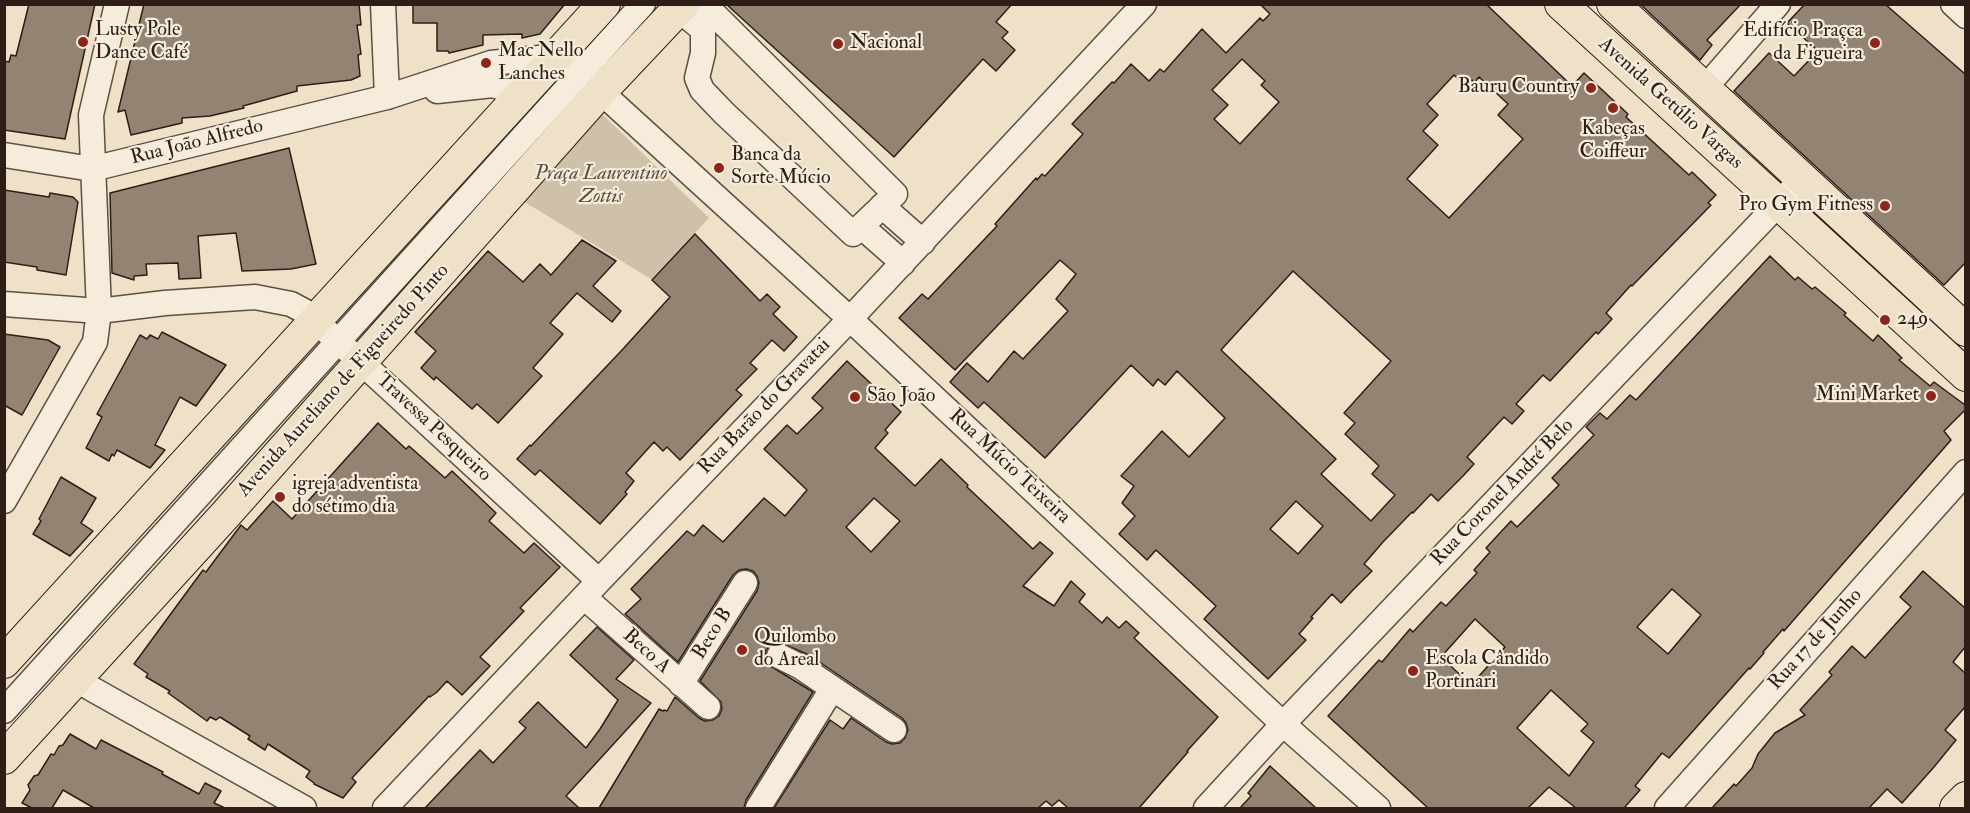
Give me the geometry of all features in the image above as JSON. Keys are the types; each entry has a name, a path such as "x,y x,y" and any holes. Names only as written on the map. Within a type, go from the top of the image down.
{"main road":[{"name":"Avenida Aureliano de Figueiredo Pinto","path":"10,647 338,342 579,74 604,4"},
{"name":"Avenida Getúlio Vargas","path":"1561,4 1965,375"},
{"name":"Avenida Getúlio Vargas","path":"1613,4 1965,330"},
{"name":"Avenida Aureliano de Figueiredo Pinto","path":"4,758 76,680 338,342 519,98 579,74 688,6"},
{"path":"1956,808 1965,798"}],"street":[{"path":"4,501 95,342 99,310 91,115 117,4"},
{"path":"383,4 387,97"},
{"path":"579,74 643,4"},
{"name":"Rua Barão do Gravatai","path":"385,808 923,242 1144,4"},
{"path":"1705,88 1778,4"},
{"path":"1953,4 1965,16"},
{"path":"688,6 723,23 895,194 853,234 702,90 697,78 704,43 702,29 688,6"},
{"path":"704,43 723,23"},
{"name":"Rua João Alfredo","path":"4,154 93,169 387,97 491,63 579,74"},
{"name":"Rua Múcio Teixeira","path":"579,74 850,319 1283,724 1378,808"},
{"name":"Rua João Alfredo","path":"387,97 493,85 519,98"},
{"name":"Rua Coronel André Belo","path":"1206,808 1283,724 1802,179"},
{"path":"882,206 923,242"},
{"path":"862,226 903,262"},
{"name":"Travessa Pesqueiro","path":"4,304 99,310 255,297 291,304 304,311 338,342 592,589"},
{"path":"4,711 338,342"},
{"name":"Rua 17 de Junho","path":"1667,808 1965,472"},
{"name":"Beco B","path":"681,684 745,583"},
{"name":"Beco A","path":"592,589 681,684 708,707"},
{"path":"779,656 801,667 894,730"},
{"path":"76,680 304,808"},
{"path":"758,808 832,688"}],"green space":[{"name":"Praça Laurentino Zottis","path":"597,109 709,218 651,279 518,198"}],"building":[{"path":"29,4 95,4 65,139 4,130 4,61 9,62 11,55 16,56"},
{"path":"144,4 359,4 361,25 357,25 361,54 358,55 360,76 351,80 297,86 297,91 243,106 244,108 210,116 182,118 182,123 131,135 125,110 118,112"},
{"path":"413,4 565,4 540,34 522,38 522,34 483,35 483,45 449,53 448,51 437,51 437,23 413,23"},
{"path":"726,4 1012,4 996,22 1008,32 1002,38 1015,50 996,71 983,59 894,157"},
{"path":"1260,4 1486,4 1572,86 1584,73 1628,114 1626,117 1689,175 1692,172 1716,195 1708,203 1711,205 1606,313 1612,319 1598,334 1596,332 1550,381 1543,375 1516,404 1524,411 1512,424 1504,417 1467,457 1474,464 1463,476 1438,501 1431,494 1383,542 1364,564 1372,571 1341,603 1332,594 1299,634 1306,640 1268,679 1204,619 1216,606 1156,550 1147,560 1119,534 1135,516 1122,503 1134,486 1121,476 1162,431 1189,457 1225,418 1177,371 1165,385 1158,379 1153,386 1131,365 1045,458 984,402 978,408 950,382 967,363 988,382 1014,351 1023,359 1068,311 1056,299 1076,274 1060,260 955,370 899,318 922,294 928,299 997,226 995,224 1036,178 1037,180 1042,174 1045,176 1083,134 1072,124 1131,64 1149,81 1160,69 1164,72 1202,29 1226,53 1260,18 1263,21 1270,14","holes":["1242,59 1265,81 1261,85 1279,102 1240,144 1214,119 1228,105 1212,90","1454,75 1466,86 1472,80 1474,83 1479,77 1508,104 1498,115 1523,139 1449,218 1407,179 1438,145 1423,131 1438,115 1427,104","1293,271 1391,361 1344,413 1355,423 1345,434 1379,466 1372,474 1395,495 1371,521 1321,474 1336,459 1221,350","1296,501 1323,526 1298,554 1270,529"]},
{"path":"1640,4 1741,4 1707,40 1712,45 1700,60"},
{"path":"1805,4 1885,4 1965,74 1965,263 1944,285 1734,91 1769,53 1794,76 1818,51 1787,23"},
{"path":"289,148 316,264 291,269 242,271 236,233 198,236 201,278 179,279 178,263 146,264 147,275 134,276 134,280 112,273 110,193"},
{"path":"4,190 49,197 50,193 73,197 78,202 66,275 37,270 37,267 4,262"},
{"path":"695,234 760,301 767,294 780,307 773,314 797,337 784,351 772,340 750,363 757,369 736,390 742,395 680,460 667,447 663,451 654,442 626,473 634,481 625,492 627,494 600,524 540,470 535,475 517,459 670,297 652,280"},
{"path":"582,240 616,261 593,286 621,311 612,322 577,293 550,323 563,334 533,368 542,376 498,423 477,404 472,409 436,377 434,380 421,368 436,351 415,332 488,251 523,282 540,264 551,275"},
{"path":"1770,256 1795,280 1798,277 1812,289 1815,287 1846,313 1844,315 1873,341 1878,335 1902,358 1899,360 1930,386 1934,382 1965,405 1965,410 1944,431 1951,440 1669,758 1662,753 1635,786 1640,790 1624,808 1576,808 1549,787 1528,808 1428,808 1328,716 1379,660 1382,662 1410,629 1413,632 1441,602 1446,606 1477,573 1474,570 1490,552 1486,548 1511,521 1517,527 1559,485 1552,478 1594,435 1586,427 1600,413 1607,419 1630,395 1636,400","holes":["1672,589 1701,615 1668,654 1637,627","1475,619 1505,647 1471,685 1441,657","1551,690 1588,724 1581,731 1594,742 1569,776 1517,728"]},
{"path":"162,332 226,365 196,406 180,397 155,445 165,450 150,468 117,450 109,461 86,448 102,417 97,414 140,335 147,339 150,335 158,339"},
{"path":"4,334 48,340 60,347 22,415 4,405"},
{"path":"847,361 901,412 885,430 888,433 875,448 915,486 941,459 968,485 967,487 1033,549 1040,542 1053,553 1023,586 1054,606 1071,581 1085,594 1079,602 1102,623 1107,617 1119,628 1126,621 1139,633 1134,638 1218,717 1139,808 1068,808 1059,800 1052,806 1046,801 1038,808 774,808 830,720 843,729 851,718 892,744 900,743 908,730 902,718 809,655 779,642 772,644 766,650 767,664 813,692 746,800 744,808 599,808 659,709 667,711 675,697 705,721 719,716 722,709 721,702 700,681 757,591 759,583 753,571 739,570 733,575 678,662 625,614 641,599 631,589 687,531 694,536 703,525 723,542 764,498 785,516 807,490 764,449 787,425 797,434 823,408 812,398","holes":["874,498 900,521 871,552 846,527"]},
{"path":"378,423 406,449 409,446 445,478 452,471 496,513 489,521 524,553 534,543 560,567 520,608 524,611 480,657 490,666 462,695 447,681 437,692 429,696 352,778 356,782 343,798 314,784 306,777 310,771 268,744 265,750 248,739 250,736 220,717 216,720 210,717 207,721 168,693 170,691 146,677 148,674 134,664 203,570 206,572 241,525 247,530 273,501 292,519"},
{"path":"61,477 96,498 81,523 93,531 70,556 33,534"},
{"path":"1923,571 1965,608 1965,647 1953,662 1965,673 1965,707 1945,730 1956,740 1902,803 1887,789 1869,808 1712,808 1752,768 1758,754 1775,733 1805,715 1800,710 1832,675 1829,672 1852,646 1865,658 1911,607 1900,597"},
{"path":"597,627 634,660 616,679 651,703 566,796 579,808 425,808 480,750 493,763 526,728 519,722 538,702 586,748 618,700 570,655"},
{"path":"70,734 96,749 101,740 163,772 162,774 199,794 205,783 221,791 214,803 225,808 94,808 63,790 52,808 32,808 22,803 30,790 28,785 34,776 38,775 51,754 54,755"},
{"path":"1270,766 1316,808 1240,808 1251,796 1248,793"}],"place":[{"name":"Lusty Pole Dance Café","path":"83,42"},
{"name":"Edifício Praçca da Figueira","path":"1875,43"},
{"name":"Nacional","path":"838,44"},
{"name":"Mac Nello Lanches","path":"486,63"},
{"name":"Bauru Country","path":"1591,88"},
{"name":"Kabeças Coiffeur","path":"1613,108"},
{"name":"Banca da Sorte Múcio","path":"719,168"},
{"name":"Pro Gym Fitness","path":"1885,206"},
{"name":"249","path":"1885,320"},
{"name":"Mini Market","path":"1931,396"},
{"name":"São João","path":"855,397"},
{"name":"igreja adventista do sétimo dia","path":"280,497"},
{"name":"Quilombo do Areal","path":"742,650"},
{"name":"Escola Cândido Portinari","path":"1413,671"}]}
